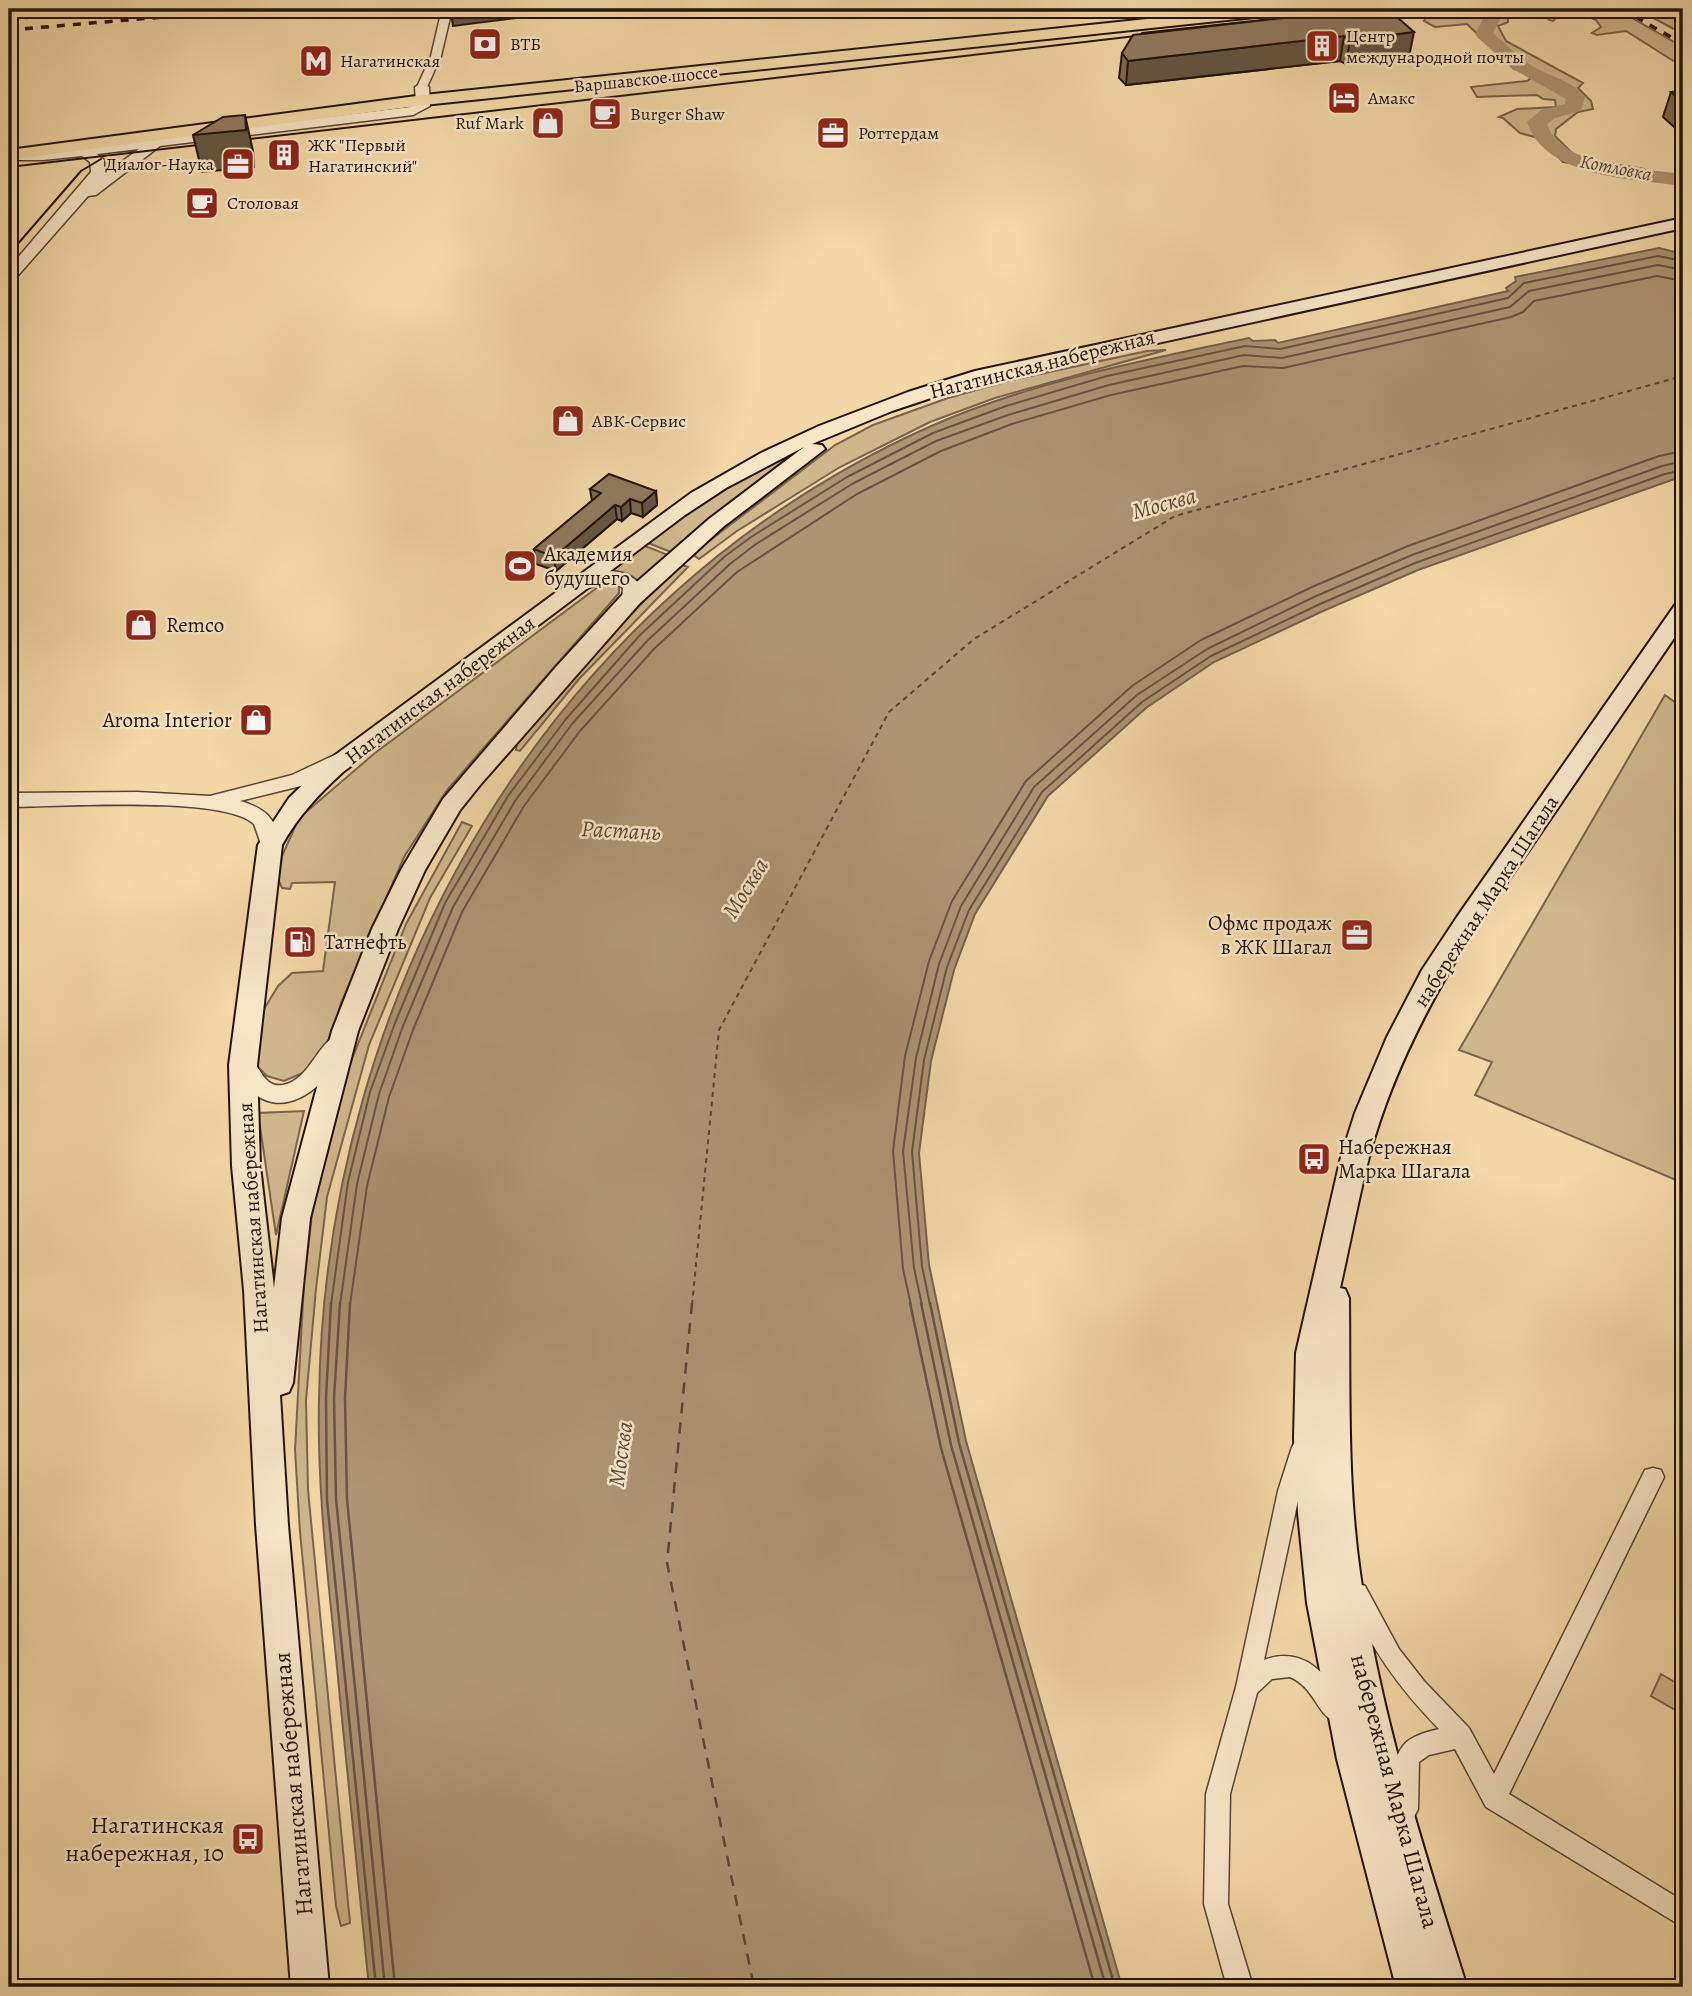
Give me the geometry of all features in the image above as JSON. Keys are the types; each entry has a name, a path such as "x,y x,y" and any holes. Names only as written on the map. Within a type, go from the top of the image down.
{"main road":[{"name":"Варшавское шоссе","path":"9,155 158,138 423,94 1180,9"},
{"name":"Варшавское шоссе","path":"220,110 423,94 1284,9"},
{"path":"9,142 133,121"},
{"name":"Нагатинская набережная","path":"310,1987 273,1538 271,1454 260,1290 246,1166 243,1065 270,845 280,822 296,803 359,749 580,586 641,537 737,473 805,438 925,392 1055,358 1683,223"},
{"name":"Нагатинская набережная","path":"271,1454 296,1218 345,1031 385,929 413,870 451,806 564,672 631,599 716,523 793,463 867,422 932,398 1044,370 1683,231"},
{"name":"набережная Марка Шагала","path":"1415,1987 1355,1759 1324,1603 1314,1513 1310,1424 1311,1353 1342,1205 1369,1113 1400,1037 1431,977 1683,610"},
{"name":"набережная Марка Шагала","path":"1333,1258 1333,1440 1343,1561 1362,1676 1381,1757 1448,1987"}],"street":[{"path":"423,94 436,56 446,9"},
{"path":"9,155 43,156 158,138"},
{"path":"79,200 158,138"},
{"path":"9,277 79,200 98,172 97,160 83,150"},
{"path":"580,586 601,576 620,578 632,586 631,599"},
{"path":"195,802 249,794 298,780 359,749"},
{"path":"9,800 195,802 242,808 254,812 267,826 270,845"},
{"path":"243,1065 258,1088 267,1093 292,1093 315,1078 331,1057 345,1031"},
{"path":"1240,1987 1216,1903 1218,1794 1247,1687 1289,1490 1310,1424"},
{"path":"1494,1799 1653,1477"},
{"path":"1343,1561 1362,1605 1391,1657 1416,1689 1461,1736 1494,1799 1683,1915"},
{"path":"1247,1687 1266,1669 1285,1665 1300,1668 1315,1680 1330,1699 1355,1759"},
{"path":"1409,1854 1406,1763 1410,1753 1418,1745 1461,1736"}],"shaded area":[{"path":"1542,9 1616,9 1683,47 1683,67 1626,31 1597,35 1592,33 1601,27 1596,20 1574,14 1563,15 1553,21 1549,20"},
{"path":"1637,9 1672,9 1683,17 1683,34"},
{"path":"1475,12 1508,13 1508,22 1498,26 1506,41 1583,83 1578,88 1591,101 1593,109 1578,112 1556,129 1555,136 1573,154 1583,159 1644,169 1647,172 1643,174 1563,162 1542,139 1520,133 1499,117 1517,109 1556,107 1555,100 1543,99 1537,95 1477,97 1471,87 1527,81 1531,78 1524,71 1514,69 1467,24 1435,27 1424,21 1426,18"},
{"path":"1166,350 995,398 930,422 840,467 737,531 699,559 692,554 835,445 873,425 948,398 1012,380 1147,351"},
{"path":"822,437 787,458 671,552 643,541 749,473"},
{"path":"640,544 668,555 640,582 627,573 606,570"},
{"path":"679,564 688,567 579,679 520,751 516,750 517,743 569,680"},
{"path":"602,584 614,584 619,587 619,593 447,790 404,857 341,1003 321,1059 305,1072 284,1081 267,1076 256,1065 261,1014 278,986 292,973 323,971 335,882 292,883 290,889 282,888 278,879 282,856 299,818 375,753"},
{"path":"1665,695 1683,708 1683,1183 1475,1095 1492,1062 1459,1050"},
{"path":"462,822 472,826 430,898 369,1045 327,1197 316,1289 306,1400 308,1490 350,1923 341,1926 336,1906 300,1532 295,1450 304,1282 312,1214 346,1074 406,924"},
{"path":"304,1111 276,1235 258,1113"},
{"path":"1661,1674 1683,1687 1683,1697 1677,1711 1651,1696"}],"water":[{"path":"1659,248 1683,254 1683,476 1418,570 1323,611 1214,662 1146,708 1048,796 975,914 954,970 931,1061 919,1153 929,1265 966,1441 1122,1987 369,1987 321,1500 319,1400 331,1247 363,1099 414,957 483,824 570,701 674,593 794,501 929,427 967,411 1086,374 1249,338 1253,341 1275,340 1278,343 1508,291 1506,288 1516,281 1515,277"}],"building":[{"path":"453,9 489,9 451,13"},
{"path":"1354,9 1388,9 1414,32 1350,40 1344,36 1128,61 1122,53 1133,35"},
{"path":"1683,91 1683,103 1671,92"},
{"path":"245,115 246,130 193,135 223,117"},
{"path":"609,474 656,491 642,503 630,499 621,507 615,505 554,557 534,549 601,493 590,489"}],"waterway":[{"name":"Котловка","path":"1491,19 1484,34 1501,50 1525,69 1576,97 1574,107 1548,114 1537,122 1543,137 1554,149 1573,160 1587,164 1683,180"}],"ferry route":[{"path":"692,1305 719,1030 889,712 974,639 1175,516 1683,376"},
{"path":"692,1303 667,1563 754,1987"}],"tram line":[{"path":"1368,12 1399,9"},
{"path":"1142,33 1320,14"},
{"path":"9,167 1153,34"},
{"path":"9,254 81,171 101,159"}],"railway":[{"path":"9,19 124,9"},
{"path":"9,30 258,9"},
{"path":"1622,9 1683,44"}],"place":[{"name":"ВТБ","path":"485,44"},
{"name":"Центр международной почты","path":"1322,46"},
{"name":"Нагатинская","path":"316,61"},
{"name":"Амакс","path":"1344,98"},
{"name":"Burger Shaw","path":"605,114"},
{"name":"Ruf Mark","path":"548,123"},
{"name":"Роттердам","path":"833,133"},
{"name":"ЖК \"Первый Нагатинский\"","path":"284,155"},
{"name":"Диалог-Наука","path":"238,164"},
{"name":"Столовая","path":"202,203"},
{"name":"АВК-Сервис","path":"568,421"},
{"name":"Академия будущего","path":"520,566"},
{"name":"Remco","path":"141,625"},
{"name":"Aroma Interior","path":"256,720"},
{"name":"Офмс продаж в ЖК Шагал","path":"1357,935"},
{"name":"Татнефть","path":"300,942"},
{"name":"Набережная Марка Шагала","path":"1314,1159"},
{"name":"Нагатинская набережная, 10","path":"248,1839"}],"water label":[{"name":"Москва","path":"1164,503"},
{"name":"Растань","path":"621,830"},
{"name":"Москва","path":"745,888"},
{"name":"Москва","path":"620,1454"}]}
